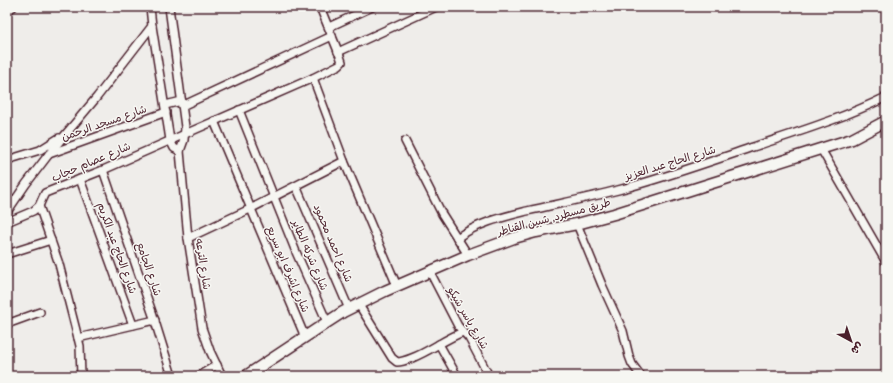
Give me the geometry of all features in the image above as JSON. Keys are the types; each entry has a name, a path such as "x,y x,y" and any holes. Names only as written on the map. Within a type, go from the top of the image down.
{"main road":[{"name":"طريق مسطرد, شبين القناطر","path":"246,376 349,309 430,272 467,253 536,232 614,214 822,149 852,139 886,121"}],"street":[{"path":"7,11 13,7"},
{"path":"150,7 170,140 174,148 180,151"},
{"name":"شارع الترعه","path":"169,7 185,127 184,140 180,151 188,238 202,328 210,351 219,370"},
{"path":"320,7 338,52 436,7"},
{"path":"328,27 372,7"},
{"path":"7,212 49,154 97,98 152,26"},
{"name":"شارع مسجد الرحمن","path":"49,154 165,109 182,104 332,36"},
{"name":"شارع عصام حجاب","path":"7,222 34,211 39,206 46,193 103,170 313,78 339,65 342,62 338,52"},
{"path":"313,78 344,161 397,286"},
{"name":"شارع الحاج عبد العزيز","path":"458,240 470,229 507,216 620,190 810,128 869,106 886,97"},
{"name":"شارع شركه الطاير","path":"239,110 296,252 327,322"},
{"name":"شارع اشرف ابو سريع","path":"214,121 305,337"},
{"path":"7,160 40,150 64,135"},
{"path":"405,141 442,214 467,253"},
{"path":"822,149 886,262"},
{"path":"188,238 250,209 344,161"},
{"name":"شارع الجامع","path":"103,170 155,320 172,376"},
{"name":"شارع الحاج عبد الكريم","path":"80,178 133,325"},
{"name":"شارع احمد محمود","path":"296,186 349,309"},
{"path":"39,206 59,264 80,346 81,376"},
{"path":"576,224 623,331 632,364 641,376"},
{"path":"7,254 51,240"},
{"name":"شارع ياسر شيكو","path":"430,272 458,326 469,338 489,376"},
{"path":"359,305 392,358 397,362 422,354 463,332"},
{"path":"7,324 40,312"},
{"path":"78,338 155,320"},
{"path":"439,344 457,376"},
{"path":"198,376 219,370"}]}
